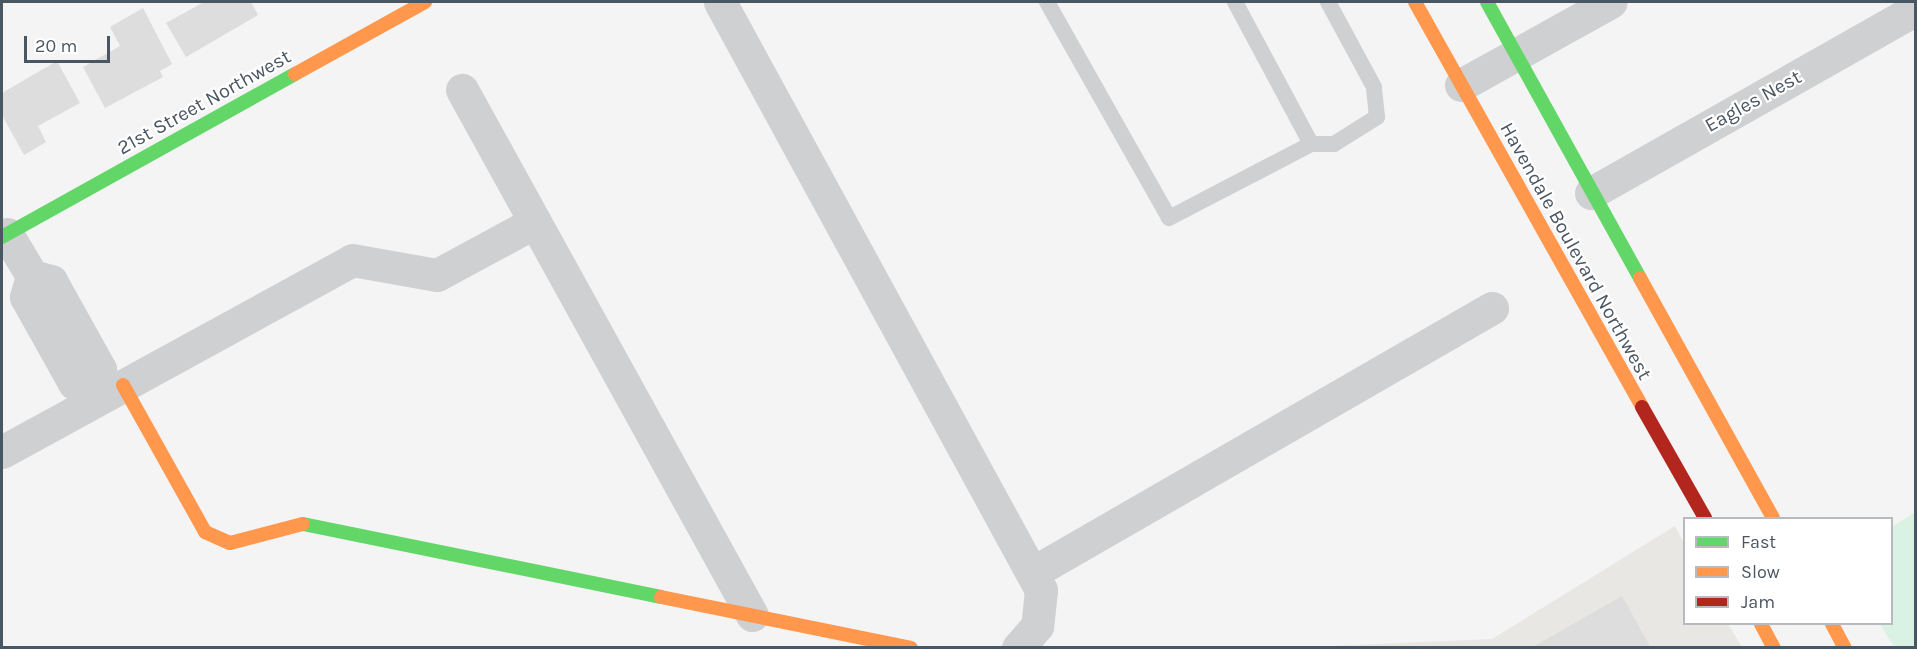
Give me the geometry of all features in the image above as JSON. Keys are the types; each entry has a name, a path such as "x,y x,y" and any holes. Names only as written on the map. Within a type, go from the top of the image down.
{"street":[{"name":"21st Street Northwest","path":"4,235 425,2"},
{"path":"720,2 1041,590 1037,626 1018,648"},
{"name":"Havendale Boulevard Northwest","path":"1414,2 1704,517"},
{"path":"1487,2 1772,517"},
{"path":"1461,85 1611,2"},
{"name":"Eagles Nest","path":"1591,193 1916,9"},
{"path":"462,90 752,615"},
{"path":"2,452 104,390 352,260 437,275 535,222"},
{"path":"4,235 32,276 26,297 48,305 74,383 104,390 205,532 216,539 230,543 300,523 911,648"},
{"path":"1032,573 1492,308"},
{"path":"1762,625 1774,648"},
{"path":"1833,625 1845,648"}],"lane":[{"path":"1047,2 1169,219 1311,144 1334,144 1377,117 1374,87 1328,2"},
{"path":"1234,2 1311,144"}],"shaded area":[{"path":"1675,526 1683,542 1683,625 1729,625 1742,647 1285,648 1492,639"}],"green space":[{"path":"1915,512 1915,647 1894,647 1881,625 1893,625 1893,526"}],"building":[{"path":"204,2 251,2 258,15 186,57 166,23"},
{"path":"143,8 172,64 160,71 163,77 105,108 83,67 120,46 110,27"},
{"path":"57,61 80,103 38,126 46,142 24,155 2,115 2,93"},
{"path":"1622,596 1651,648 1531,648"}],"traffic: fast":[{"path":"1487,2 1640,278"},
{"path":"2,237 295,74"},
{"path":"303,524 661,597"}],"traffic: slow":[{"path":"295,74 425,2"},
{"path":"1415,2 1642,407"},
{"path":"1640,278 1772,517"},
{"path":"123,385 205,532 230,543 303,524"},
{"path":"661,597 911,648"},
{"path":"1762,625 1774,648"},
{"path":"1833,625 1845,648"}],"traffic: jam":[{"path":"1642,407 1704,517"}]}
